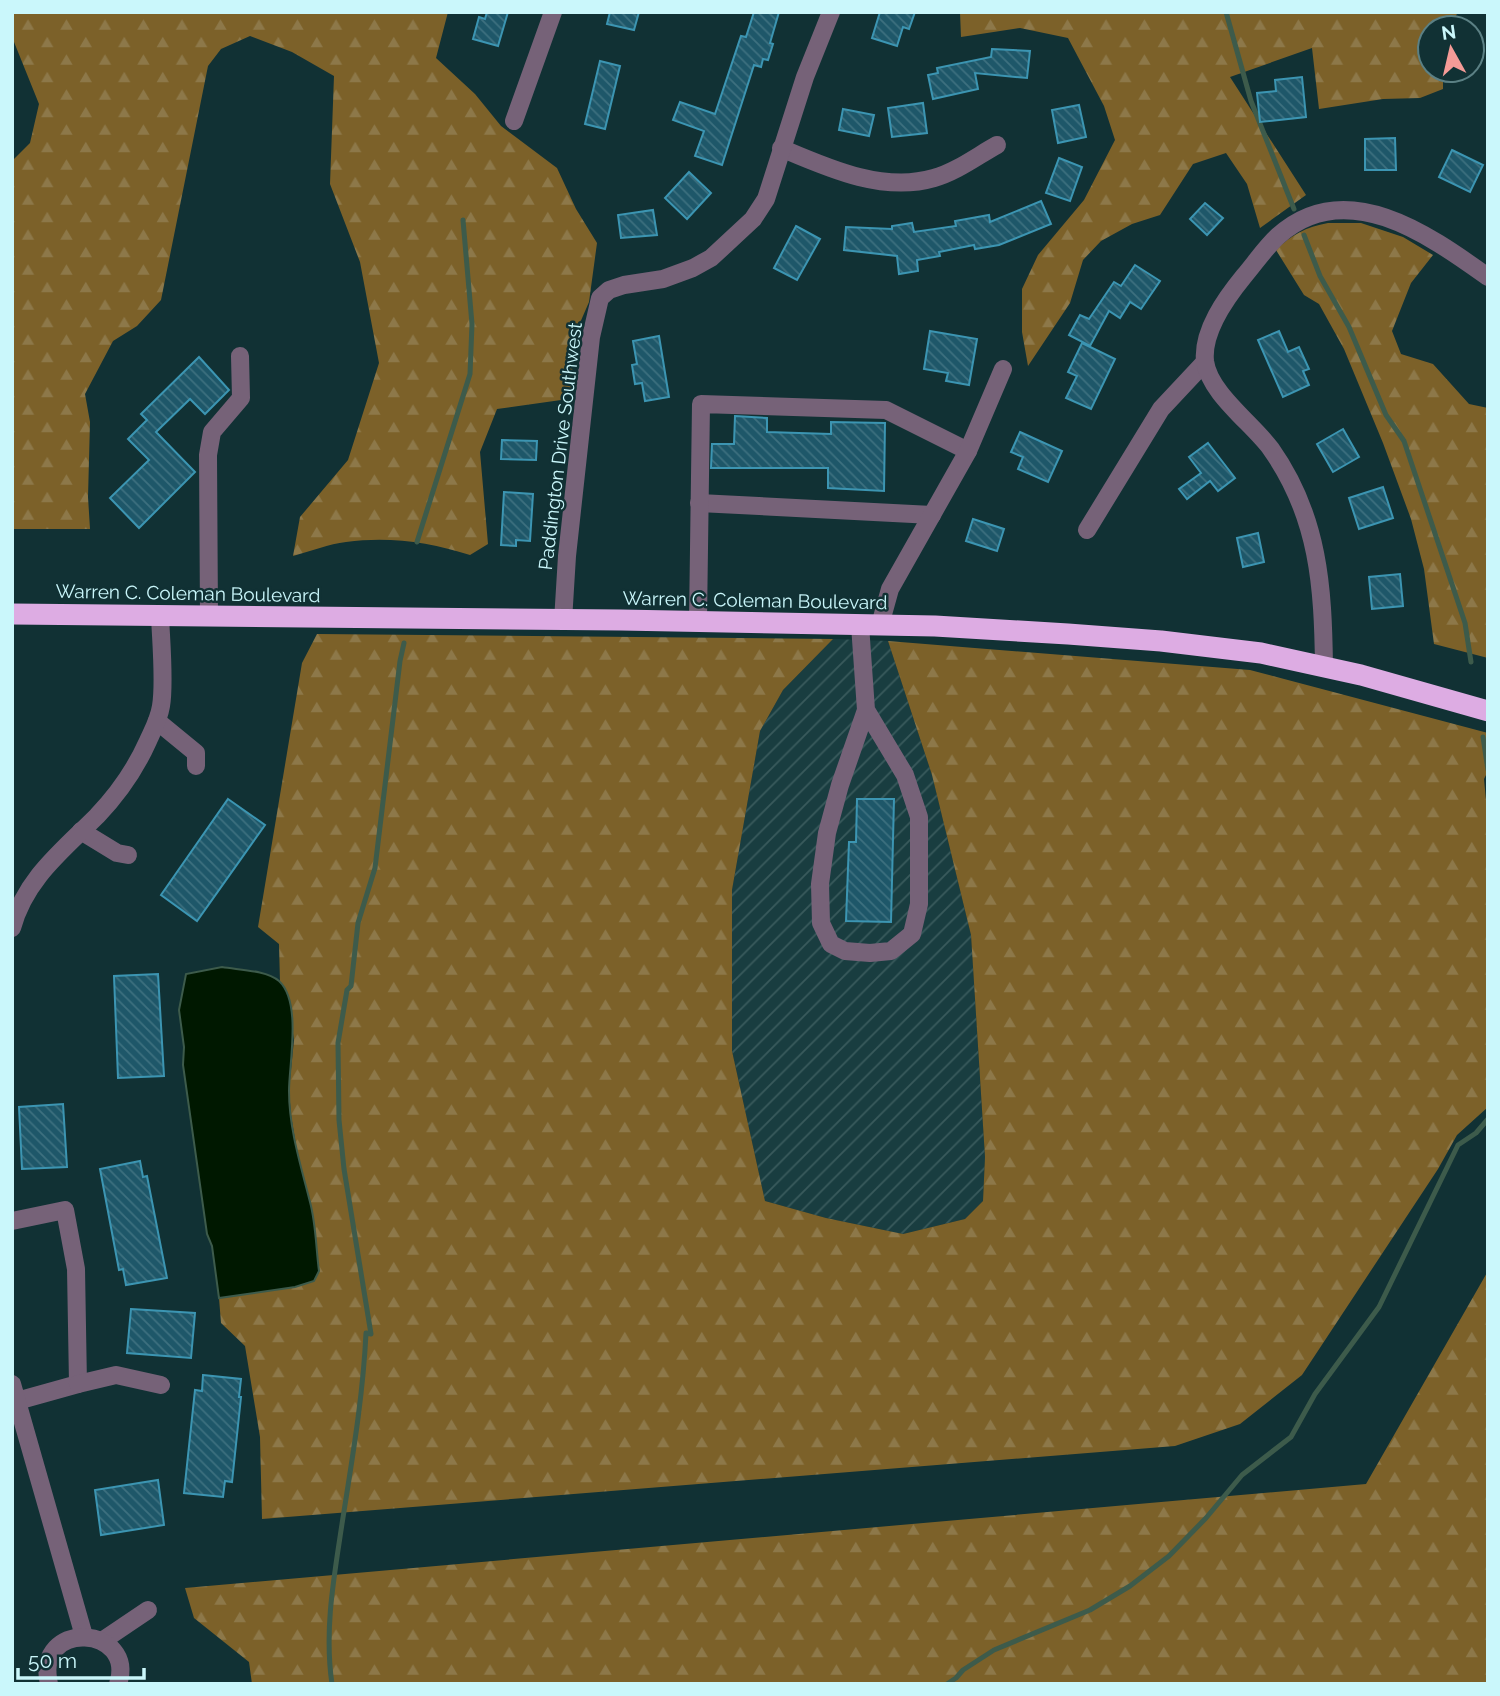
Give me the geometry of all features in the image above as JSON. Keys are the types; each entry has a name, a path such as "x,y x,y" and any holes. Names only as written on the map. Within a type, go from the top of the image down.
{"highway":[{"name":"Warren C. Coleman Boulevard","path":"12,614 698,621 1068,634 1161,641 1261,653 1361,675 1488,711"}],"street":[{"path":"514,121 553,12"},
{"name":"Paddington Drive Southwest","path":"563,621 567,556 591,337 600,298 609,290 624,285 663,279 693,268 711,258 753,219 766,199 805,77 831,12"},
{"path":"781,148 831,169 908,184 936,178 997,145"},
{"path":"1324,667 1323,596 1308,526 1293,485 1270,448 1211,378 1205,362 1206,344 1213,324 1235,287 1278,236 1318,212 1335,209 1380,215 1403,224 1437,241 1488,277"},
{"path":"209,617 208,455 212,432 241,398 240,356"},
{"path":"1087,530 1161,409 1205,362"},
{"path":"866,710 905,775 919,817 919,904 912,934 891,951 870,953 845,951 831,944 821,923 820,884 827,833 840,785 866,710 870,625 968,451 1003,369"},
{"path":"698,621 699,406 702,403 886,410 968,451"},
{"path":"699,503 932,514"},
{"path":"12,928 17,909 27,891 52,858 121,789 137,766 157,721 161,705 160,616"},
{"path":"157,721 196,754 196,766"},
{"path":"81,831 117,853 128,855"},
{"path":"12,1221 65,1210 76,1269 78,1384"},
{"path":"118,1684 120,1667 117,1657 111,1648 93,1638 15,1393 78,1384 116,1375 161,1385"},
{"path":"49,1684 48,1663 61,1643 72,1638 93,1638 149,1610"}],"shaded area":[{"path":"833,639 888,641 932,775 971,935 985,1157 983,1201 965,1219 903,1234 826,1218 765,1201 732,1051 732,890 760,731 783,690"},
{"path":"222,967 274,977 286,991 290,1003 293,1034 289,1091 291,1119 312,1210 319,1271 314,1281 295,1287 219,1298 183,1065 184,1047 179,1010 186,974"}],"green space":[{"path":"12,12 448,12 436,58 475,94 501,126 557,168 576,209 597,243 589,302 573,339 572,388 561,400 497,409 480,452 488,544 470,555 409,541 362,540 333,544 293,556 300,517 348,460 379,363 360,262 330,184 334,76 292,52 250,36 221,49 208,66 161,300 137,326 113,341 85,394 90,422 90,529 12,529 12,161 30,143 39,104 12,37"},
{"path":"960,12 1458,12 1416,14 1416,84 1443,84 1443,89 1420,98 1383,99 1319,109 1312,48 1230,77 1306,195 1260,228 1247,184 1226,153 1193,164 1160,215 1132,224 1101,241 1083,260 1070,303 1028,366 1022,332 1022,289 1038,255 1084,200 1115,140 1104,106 1068,38 1020,28 961,37"},
{"path":"1328,223 1361,223 1403,237 1433,255 1411,283 1392,331 1401,354 1433,364 1469,404 1488,408 1488,658 1434,644 1424,569 1411,519 1383,443 1344,349 1319,304 1304,295 1276,250 1299,232"},
{"path":"317,634 833,639 783,690 760,731 732,890 732,1051 765,1201 826,1218 903,1234 965,1219 983,1201 985,1157 971,935 932,775 888,641 1250,670 1488,733 1488,771 1484,779 1488,822 1488,1107 1457,1135 1438,1169 1302,1375 1240,1424 1175,1446 262,1519 260,1437 245,1346 221,1323 219,1298 295,1287 311,1204 300,1169 291,1115 289,1090 294,1040 288,998 280,982 279,944 258,927 302,663"},
{"path":"1488,1271 1488,1684 252,1684 249,1662 194,1618 185,1588 1366,1484"}],"building":[{"path":"487,12 508,12 498,46 473,39 479,17 485,19"},
{"path":"610,12 639,12 634,30 607,24"},
{"path":"754,12 779,12 770,43 773,44 768,60 763,59 761,67 754,65 722,165 695,156 704,131 673,120 680,102 715,114 741,36 746,37"},
{"path":"880,12 915,12 909,29 903,27 897,46 872,38"},
{"path":"992,49 1030,51 1027,78 975,73 978,89 933,99 928,75 938,73 937,68 991,57"},
{"path":"600,61 620,66 605,129 585,124"},
{"path":"1302,77 1306,117 1260,122 1257,93 1276,91 1275,80"},
{"path":"923,103 927,133 892,137 888,108"},
{"path":"1079,105 1086,137 1058,143 1052,110"},
{"path":"843,109 874,115 869,136 839,130"},
{"path":"1395,138 1396,170 1365,170 1365,139"},
{"path":"1452,150 1483,165 1470,192 1439,177"},
{"path":"1059,158 1082,167 1070,201 1046,193"},
{"path":"689,172 711,193 687,219 665,198"},
{"path":"1041,201 1051,224 999,245 975,249 974,245 939,252 940,256 917,260 918,271 899,274 897,256 844,250 846,227 892,229 892,226 912,223 914,232 956,226 955,221 989,215 990,222"},
{"path":"1205,203 1223,218 1207,235 1190,219"},
{"path":"653,210 657,235 621,238 618,215"},
{"path":"796,226 820,239 797,280 774,268"},
{"path":"1135,265 1160,281 1141,309 1130,302 1120,318 1109,311 1090,346 1069,335 1080,315 1089,319 1114,282 1121,286"},
{"path":"930,331 977,339 969,385 946,381 948,373 924,369"},
{"path":"1279,331 1288,352 1299,347 1309,369 1303,371 1309,385 1283,397 1258,340"},
{"path":"659,336 669,397 645,401 642,383 635,384 632,365 637,364 633,341"},
{"path":"1082,343 1115,359 1091,409 1066,398 1077,376 1068,372"},
{"path":"199,357 229,390 205,414 190,399 156,432 195,472 139,528 110,498 149,460 128,439 147,420 141,414"},
{"path":"735,416 767,418 767,432 831,434 831,422 885,423 884,491 828,488 828,468 711,468 712,444 734,444"},
{"path":"1343,429 1359,457 1333,472 1317,444"},
{"path":"1020,432 1062,451 1048,482 1018,469 1023,457 1011,452"},
{"path":"502,440 537,441 536,460 501,459"},
{"path":"1208,443 1235,478 1218,491 1210,481 1187,499 1179,489 1201,473 1189,457"},
{"path":"1383,487 1393,518 1359,529 1349,498"},
{"path":"504,492 533,494 530,541 516,540 516,546 501,545"},
{"path":"973,519 1004,529 997,551 966,541"},
{"path":"1258,533 1264,562 1243,567 1237,538"},
{"path":"1400,574 1403,606 1372,609 1369,577"},
{"path":"228,799 265,825 197,921 161,895"},
{"path":"857,799 894,799 891,922 846,921 849,842 856,842"},
{"path":"158,974 164,1076 118,1078 114,976"},
{"path":"63,1104 67,1167 22,1169 19,1107"},
{"path":"140,1161 143,1177 147,1176 167,1278 126,1285 123,1269 119,1270 100,1169"},
{"path":"131,1309 195,1313 191,1358 127,1353"},
{"path":"203,1375 241,1379 232,1482 225,1481 223,1497 184,1493 195,1390 202,1391"},
{"path":"158,1480 164,1525 101,1535 95,1490"}],"waterway":[{"path":"1226,12 1251,101 1294,209"},
{"path":"417,542 470,374 472,324 463,220"},
{"path":"1304,235 1320,276 1349,327 1386,415 1404,441 1465,623 1471,662"},
{"path":"332,1684 329,1644 333,1584 357,1428 366,1333 371,1334 344,1169 339,1120 338,1043 347,990 351,986 358,923 375,868 404,643"},
{"path":"1483,737 1488,770"},
{"path":"947,1684 994,1650 1090,1610 1130,1586 1169,1556 1242,1475 1291,1437 1315,1394 1379,1307 1458,1145 1476,1133 1488,1119"}]}
